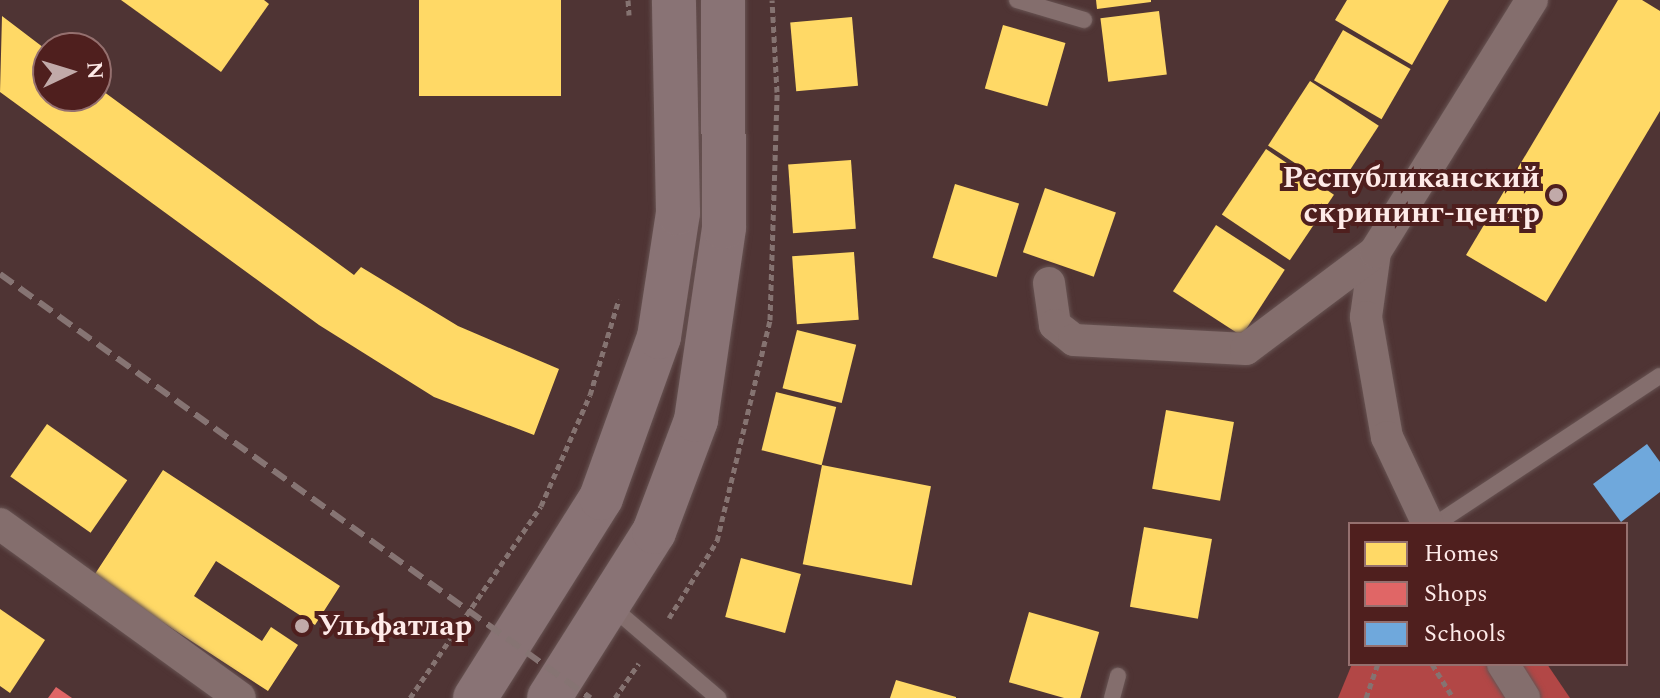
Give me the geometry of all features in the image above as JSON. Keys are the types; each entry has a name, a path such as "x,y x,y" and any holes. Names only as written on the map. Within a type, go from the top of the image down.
{"main road":[{"path":"475,698 601,498 659,337 678,213 674,0"},
{"path":"549,698 612,607 672,495 705,381 725,188 723,0"}],"street":[{"path":"1049,283 1055,325 1074,340 1246,349 1375,252 1532,0"},
{"path":"1375,252 1366,317 1387,437 1427,522"},
{"path":"0,524 240,698"},
{"path":"1504,666 1524,698"}],"lane":[{"path":"1017,0 1084,20"},
{"path":"1439,522 1660,376"},
{"path":"612,607 718,698"},
{"path":"1112,698 1118,676"}],"path":[{"path":"628,0 630,30"},
{"path":"410,698 541,506 590,395 622,289"},
{"path":"615,698 653,643"},
{"path":"1366,698 1377,666"},
{"path":"1433,666 1453,698"}],"shaded area":[{"path":"1351,666 1548,666 1570,698 1338,698"}],"building: Homes":[{"path":"121,0 264,0 269,4 221,72"},
{"path":"419,0 561,0 561,96 419,96"},
{"path":"1096,0 1151,0 1151,2 1097,9"},
{"path":"1347,0 1449,0 1412,65 1335,20"},
{"name":"Республиканский скрининг-центр","path":"1618,0 1642,0 1660,11 1660,111 1546,302 1466,255"},
{"path":"1159,11 1167,75 1108,82 1100,18"},
{"path":"2,16 32,39 32,112 112,112 112,98 354,275 361,267 458,326 559,369 534,435 434,397 319,325 0,92"},
{"path":"852,17 858,86 796,91 790,22"},
{"path":"1003,25 1065,43 1047,106 985,88"},
{"path":"1343,30 1411,69 1382,119 1314,80"},
{"path":"1310,81 1379,126 1337,190 1268,146"},
{"path":"1266,149 1334,195 1290,260 1222,214"},
{"path":"851,160 856,229 793,233 788,164"},
{"path":"955,184 1019,204 997,277 932,258"},
{"path":"1045,188 1116,212 1094,277 1023,252"},
{"path":"1216,225 1285,270 1242,336 1173,291"},
{"path":"854,252 859,320 797,324 792,256"},
{"path":"797,330 856,345 842,403 782,388"},
{"path":"776,392 836,407 822,465 761,450"},
{"path":"1166,410 1234,422 1220,501 1152,489"},
{"path":"47,424 127,480 91,533 10,476"},
{"path":"822,465 931,486 912,585 803,564"},
{"path":"163,470 340,586 315,625 216,561 194,596 262,641 271,627 298,645 268,691 93,577"},
{"path":"1144,527 1212,539 1198,619 1130,607"},
{"path":"741,558 801,574 785,633 725,617"},
{"path":"0,609 45,640 10,693 0,686"},
{"path":"1029,612 1099,632 1080,698 1064,698 1009,682"},
{"path":"896,680 956,697 956,698 890,698"}],"building: Shops":[{"path":"56,687 72,698 48,698"}],"building: Schools":[{"path":"1647,444 1660,462 1660,492 1621,522 1593,484"}],"railway":[{"path":"0,274 590,698"}],"place":[{"name":"Республиканский скрининг-центр","path":"1556,195"},
{"name":"Ульфатлар","path":"302,626"}]}
